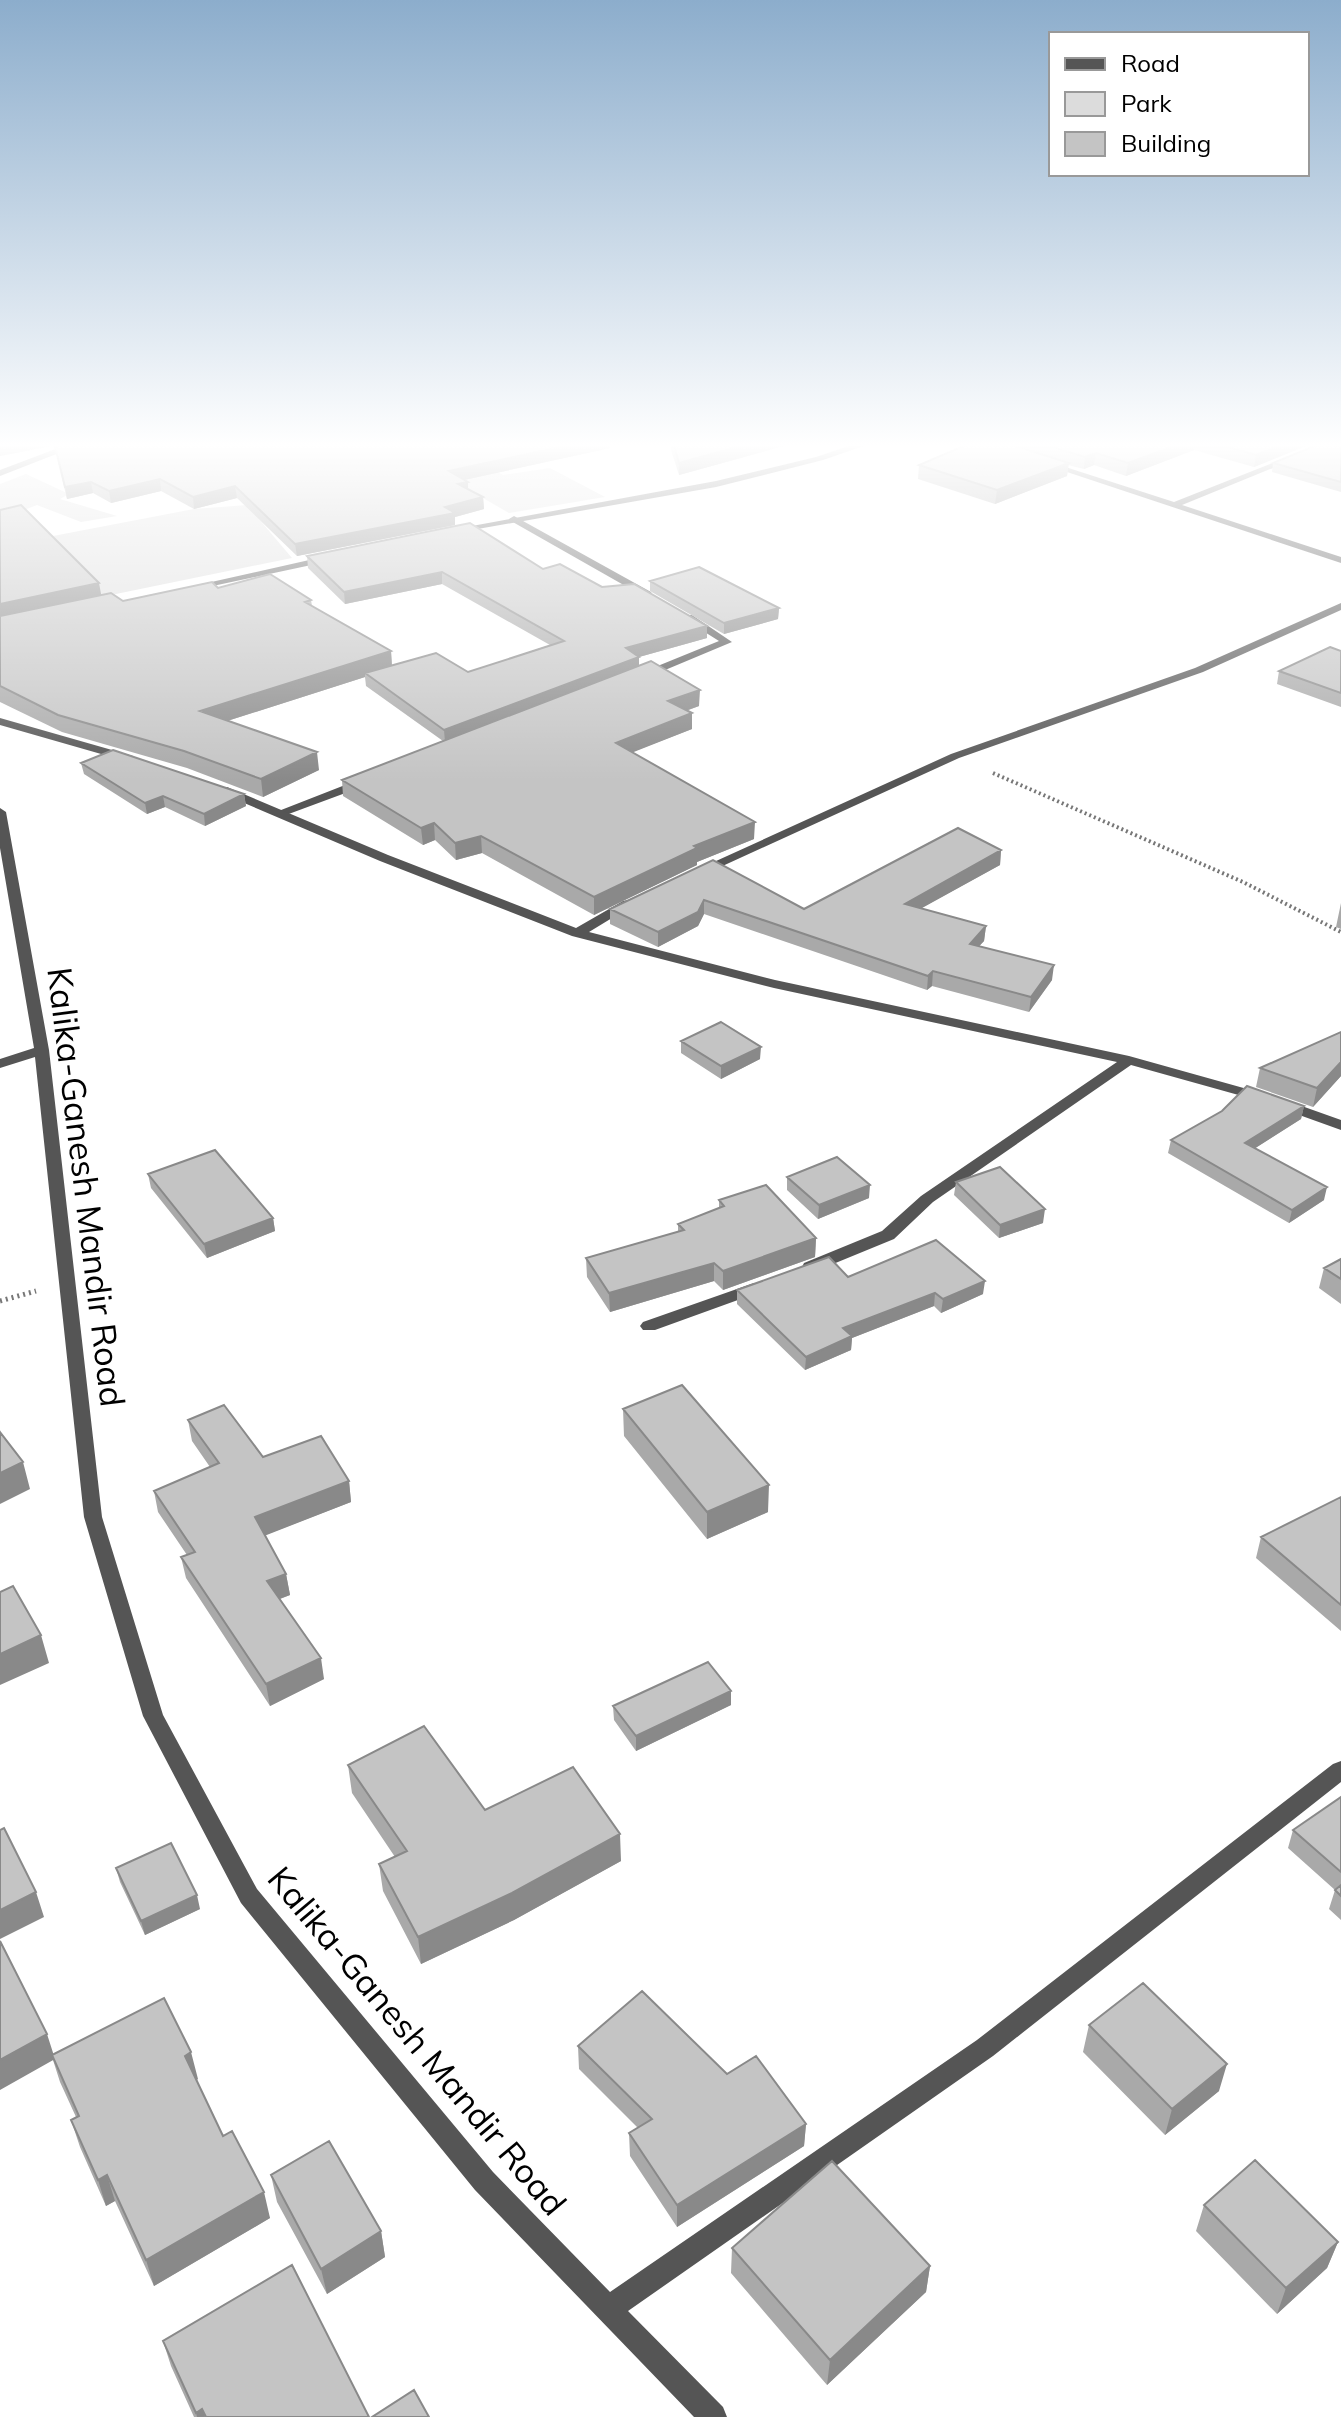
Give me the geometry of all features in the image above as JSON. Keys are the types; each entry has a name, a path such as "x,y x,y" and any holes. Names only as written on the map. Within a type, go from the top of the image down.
{"street":[{"path":"578,555 658,600"},
{"path":"182,589 339,556"},
{"path":"689,876 955,756 1199,670 1341,606"},
{"path":"633,679 727,642 671,607"},
{"path":"0,721 141,761"},
{"path":"282,812 369,780"},
{"path":"211,785 282,812 384,858 577,933 774,984 1129,1060 1230,1086 1341,1125"},
{"name":"Kalika-Ganesh Mandir Road","path":"0,812 4,860 42,1050 93,1517 153,1716 249,1896 484,2181 713,2417"},
{"path":"577,933 647,895"},
{"path":"0,1064 42,1050"},
{"path":"793,1274 865,1248 888,1235 927,1199 1129,1060"},
{"path":"649,1326 764,1284"},
{"path":"608,2309 985,2048 1341,1770"}],"path":[{"path":"955,756 1243,882 1341,932"}],"green space":[{"path":"17,555 289,555 292,558 72,603"}],"building":[{"path":"0,555 71,555 99,583 0,604"},
{"path":"520,555 543,569 560,564 602,587 634,584 707,626 626,648 639,657 444,730 365,673 436,653 468,672 564,641 442,572 344,592 307,556"},
{"path":"699,567 779,608 724,623 650,581"},
{"path":"270,574 311,600 305,602 391,651 200,711 317,752 261,779 184,751 58,715 0,686 0,616 111,593 123,601 212,582 218,588"},
{"path":"1330,647 1341,651 1341,693 1279,671"},
{"path":"651,661 700,690 668,701 692,713 616,743 755,822 694,846 697,848 594,897 481,836 455,843 434,823 421,828 342,780"},
{"path":"113,750 244,794 204,814 163,796 145,803 81,763"},
{"path":"958,828 1001,850 905,904 986,926 970,944 1054,965 1031,997 933,971 928,976 704,900 698,912 658,932 610,909 713,860 804,909"},
{"path":"721,1022 761,1047 721,1066 681,1041"},
{"path":"1341,1032 1341,1062 1317,1088 1260,1068"},
{"path":"1247,1086 1304,1106 1245,1143 1327,1187 1292,1210 1171,1140 1222,1111"},
{"path":"215,1150 273,1218 204,1244 148,1174"},
{"path":"837,1157 870,1185 819,1205 787,1177"},
{"path":"1000,1167 1045,1209 1000,1225 956,1182"},
{"path":"766,1185 816,1238 723,1271 714,1263 609,1293 586,1258 684,1230 678,1224 724,1206 719,1200"},
{"path":"936,1240 985,1281 943,1299 935,1293 843,1328 852,1336 806,1357 737,1290 829,1257 848,1277"},
{"path":"1341,1259 1341,1279 1324,1268"},
{"path":"682,1385 769,1485 707,1512 623,1409"},
{"path":"224,1405 263,1457 321,1436 349,1481 255,1517 286,1574 267,1581 321,1658 266,1684 181,1557 195,1552 154,1491 219,1463 188,1420"},
{"path":"0,1432 23,1462 0,1473"},
{"path":"1341,1497 1341,1605 1261,1537"},
{"path":"13,1586 41,1635 0,1654 0,1592"},
{"path":"708,1662 731,1691 636,1736 613,1706"},
{"path":"424,1726 485,1810 573,1767 620,1834 512,1893 418,1937 379,1864 407,1851 348,1765"},
{"path":"1341,1797 1341,1872 1293,1830"},
{"path":"4,1828 36,1892 0,1910 0,1830"},
{"path":"171,1843 197,1895 141,1921 116,1868"},
{"path":"0,1941 47,2034 0,2060"},
{"path":"1143,1983 1227,2064 1172,2109 1089,2025"},
{"path":"642,1991 727,2074 756,2056 806,2124 677,2205 629,2133 652,2119 578,2046"},
{"path":"164,1998 191,2052 185,2056 223,2136 232,2131 264,2192 146,2260 107,2175 98,2180 71,2120 79,2116 52,2055"},
{"path":"329,2141 381,2231 321,2269 271,2175"},
{"path":"1255,2160 1338,2242 1286,2288 1204,2205"},
{"path":"832,2161 930,2266 830,2360 732,2248"},
{"path":"292,2265 369,2417 206,2417 202,2409 196,2413 163,2341"},
{"path":"414,2390 429,2417 372,2417"}]}
